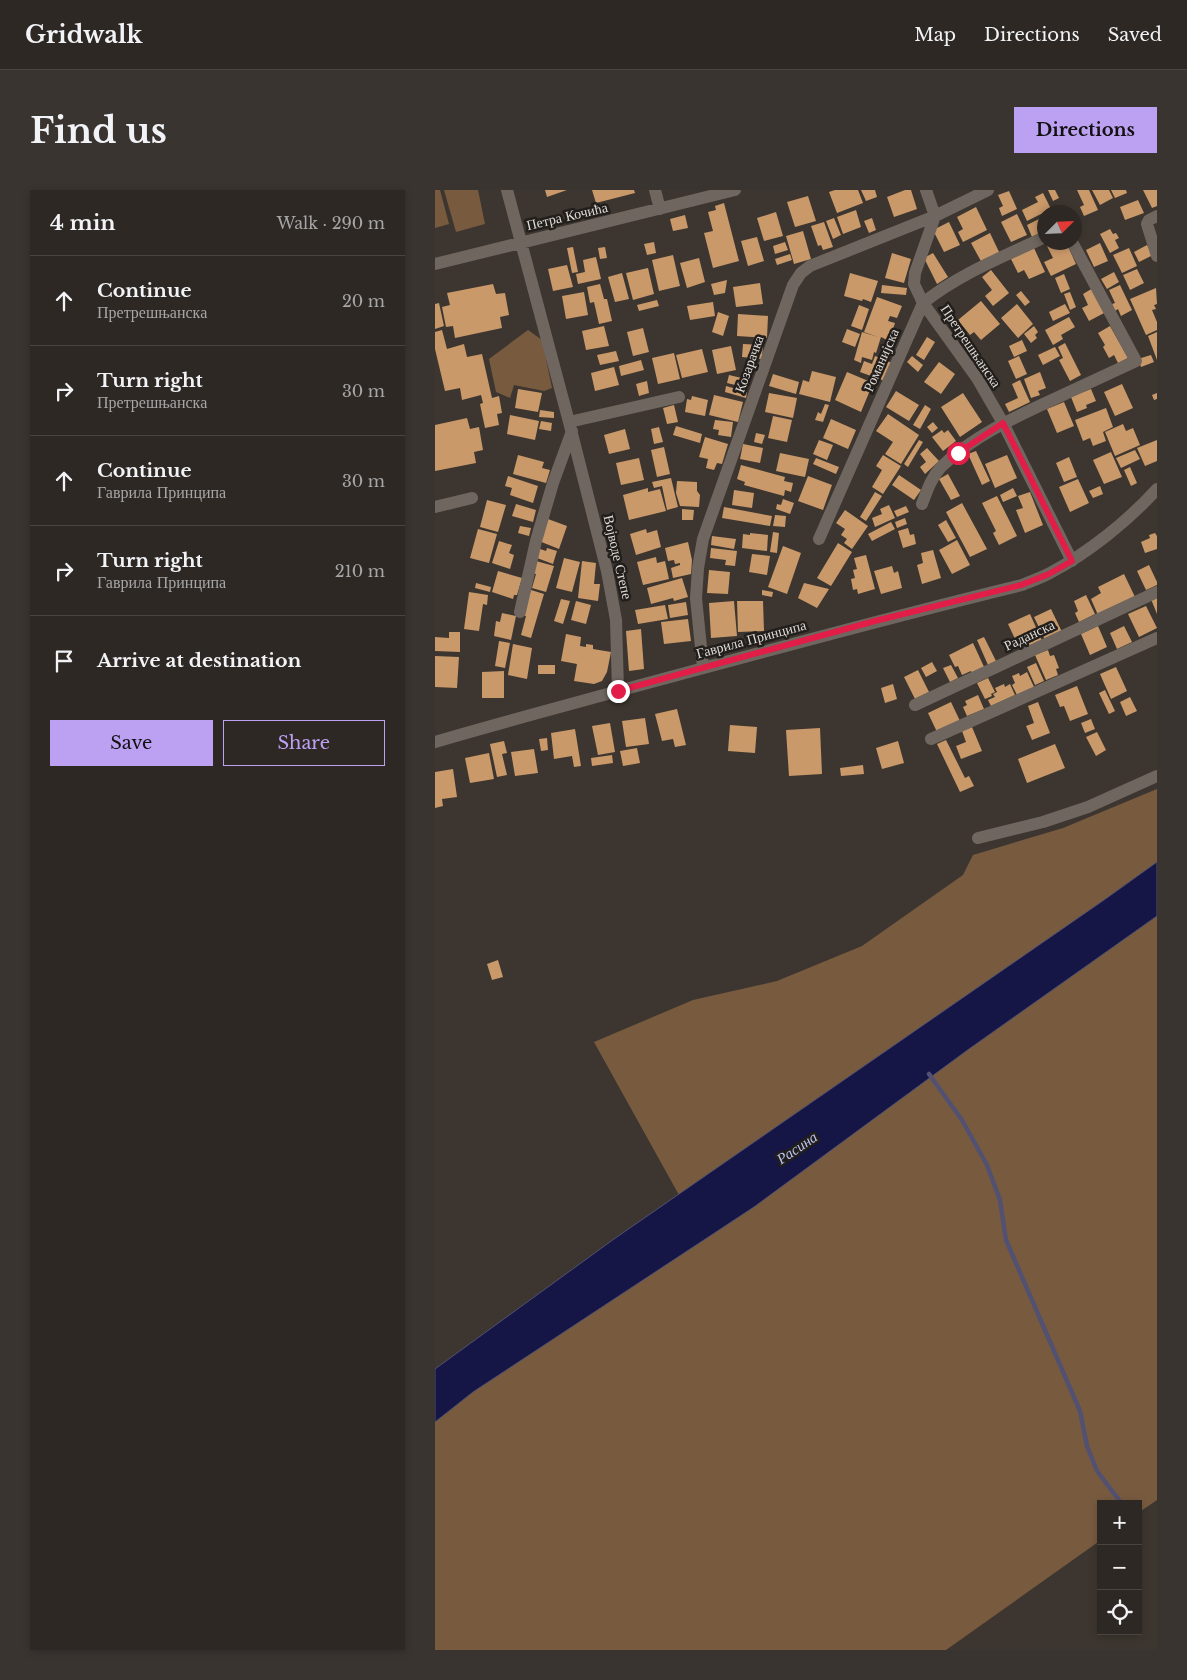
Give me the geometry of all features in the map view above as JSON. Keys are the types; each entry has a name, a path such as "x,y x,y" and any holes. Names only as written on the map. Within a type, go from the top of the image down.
{"street":[{"name":"Војводе Степе","path":"507,190 519,242 571,427 613,596 616,620 618,691"},
{"path":"655,190 660,209"},
{"name":"Петра Кочића","path":"435,264 735,190"},
{"path":"923,303 914,284 915,273 935,216 926,190"},
{"name":"Козарачка","path":"703,667 696,598 698,568 703,539 793,285 801,273 820,261 935,216 988,190"},
{"path":"1157,216 1149,220 1147,224 1157,256"},
{"name":"Претрешњанска","path":"1037,241 964,275 923,303 977,378 1003,423 1072,561"},
{"path":"922,504 929,486 941,468 958,453 1003,423 1135,361 1076,250"},
{"name":"Романијска","path":"819,540 923,303"},
{"path":"520,612 536,541 571,427 679,397"},
{"name":"Гаврила Принципа","path":"435,742 515,718 703,667 875,621 1021,585 1049,574 1072,561 1122,522 1157,489"},
{"path":"435,508 472,498"},
{"name":"Раданска","path":"915,705 1157,592"},
{"path":"931,739 1157,638"},
{"path":"978,838 1043,822 1088,807 1157,776"}],"shaded area":[{"path":"435,190 440,190 449,224 435,228"},
{"path":"444,190 478,190 485,224 456,232"},
{"path":"528,330 542,340 552,388 544,391 514,385 510,398 496,392 489,359"},
{"path":"1157,789 1157,862 679,1195 594,1042 693,1000 777,981 862,946 963,875 973,855 1063,828"},
{"path":"1157,916 1157,1500 1142,1510 1142,1500 1097,1500 1097,1543 946,1650 435,1650 435,1422 473,1392 969,1049"}],"water":[{"name":"Расина","path":"1157,862 1157,916 969,1049 754,1207 473,1392 435,1422 435,1369 614,1239"}],"building":[{"path":"545,190 567,190 547,197"},
{"path":"592,190 634,190 635,193 596,203"},
{"path":"835,190 858,190 863,203 837,213 829,192"},
{"path":"861,190 875,190 877,197 866,201"},
{"path":"905,190 911,190 917,209 894,217 887,197"},
{"path":"1048,190 1055,190 1059,198 1053,201"},
{"path":"1077,190 1089,190 1098,210 1084,216 1082,206 1084,205"},
{"path":"1092,190 1109,190 1113,198 1100,205"},
{"path":"1111,190 1126,190 1127,193 1115,198"},
{"path":"1143,190 1157,190 1157,206 1152,208"},
{"path":"1009,191 1017,209 1002,216 999,208 1003,206 998,195"},
{"path":"1043,193 1049,205 1037,205 1037,216 1027,221 1022,210 1038,202 1035,197"},
{"path":"808,196 816,221 795,227 787,202"},
{"path":"1138,200 1144,213 1125,220 1120,207"},
{"path":"724,203 739,261 713,268 704,233 713,231 708,212 716,210 715,206"},
{"path":"976,207 987,230 963,242 958,232 963,229 957,217"},
{"path":"856,210 861,227 843,234 837,217"},
{"path":"776,212 783,236 764,241 757,218"},
{"path":"1017,214 1027,235 1011,242 1001,222"},
{"path":"685,215 688,228 673,231 670,219"},
{"path":"834,218 841,235 833,239 826,221"},
{"path":"872,218 876,230 869,233 864,221"},
{"path":"1037,220 1037,234 1032,237 1027,225"},
{"path":"824,222 833,247 823,250 821,245 818,246 811,226"},
{"path":"949,222 960,245 944,252 933,230"},
{"path":"1110,229 1119,238 1115,240 1119,248 1110,253 1100,234"},
{"path":"803,231 811,259 794,264 786,236"},
{"path":"990,233 1000,254 982,263 971,243"},
{"path":"757,237 764,261 748,266 741,241"},
{"path":"654,242 656,253 647,255 644,244"},
{"path":"785,242 788,250 775,254 773,246"},
{"path":"1100,243 1108,261 1094,267 1086,250"},
{"path":"1147,245 1153,255 1139,262 1134,252"},
{"path":"573,247 578,272 572,273 567,248"},
{"path":"605,247 607,258 600,259 598,248"},
{"path":"1034,248 1045,272 1029,279 1024,270 1018,273 1011,259"},
{"path":"1129,248 1137,266 1122,273 1113,255"},
{"path":"1049,250 1070,250 1076,264 1051,276 1044,262 1053,258"},
{"path":"892,253 911,259 904,283 885,278"},
{"path":"933,253 948,277 937,284 924,258"},
{"path":"790,254 792,260 777,265 775,259"},
{"path":"673,255 680,286 659,291 652,260"},
{"path":"596,257 601,279 578,284 576,274 585,272 583,260"},
{"path":"699,258 705,282 687,288 680,263"},
{"path":"567,265 573,287 553,291 548,269"},
{"path":"648,268 654,294 633,300 626,273"},
{"path":"1137,269 1144,283 1130,290 1123,275"},
{"path":"991,270 1009,293 993,306 985,296 992,290 982,277"},
{"path":"1114,272 1119,282 1107,289 1101,279"},
{"path":"622,273 629,299 615,302 608,277"},
{"path":"850,273 878,281 871,302 844,296"},
{"path":"1064,274 1070,289 1061,293 1055,278"},
{"path":"727,280 725,293 714,295 711,284"},
{"path":"760,283 763,304 736,307 733,287"},
{"path":"493,284 496,294 505,293 509,315 500,317 502,328 455,338 453,326 446,327 442,307 450,305 447,293"},
{"path":"600,284 604,299 607,299 612,321 599,324 594,302 590,303 587,287"},
{"path":"882,285 907,288 906,295 881,293"},
{"path":"1120,285 1132,310 1121,316 1118,309 1115,311 1112,304 1115,303 1109,290"},
{"path":"1093,288 1106,312 1089,321 1082,308 1088,305 1083,294"},
{"path":"1156,288 1157,304 1154,305 1156,309 1152,310 1157,322 1157,330 1146,335 1130,299"},
{"path":"1021,291 1030,302 1025,306 1016,295"},
{"path":"584,292 588,315 566,319 562,296"},
{"path":"1070,292 1076,307 1070,310 1064,294"},
{"path":"877,297 902,306 897,318 890,316 888,321 895,323 889,341 881,337 872,360 862,357 861,363 854,360 862,332 878,337 864,332"},
{"path":"657,300 659,306 639,311 637,305"},
{"path":"981,301 1000,324 981,340 974,332 970,335 958,320"},
{"path":"713,302 715,316 690,320 687,306"},
{"path":"439,303 444,326 435,329 435,304"},
{"path":"1017,304 1033,324 1018,338 1001,318"},
{"path":"1065,304 1070,313 1053,321 1049,312"},
{"path":"859,305 869,309 862,330 851,326"},
{"path":"718,312 729,316 723,336 712,332"},
{"path":"738,314 768,316 767,338 737,336"},
{"path":"1069,317 1075,327 1061,335 1063,339 1053,345 1045,330"},
{"path":"604,326 609,346 586,350 582,331"},
{"path":"1034,326 1038,332 1035,335 1037,338 1031,343 1024,334"},
{"path":"1110,326 1128,358 1118,363 1114,355 1109,358 1103,347 1105,345 1098,333"},
{"path":"643,328 649,352 633,356 627,332"},
{"path":"847,329 860,334 855,347 842,342"},
{"path":"442,330 447,349 464,344 467,357 482,354 492,398 499,396 502,413 497,414 499,425 485,428 480,404 483,403 481,395 462,400 460,388 445,391 435,349 435,332"},
{"path":"1157,332 1157,360 1148,336"},
{"path":"927,337 935,342 924,360 916,355"},
{"path":"1022,340 1027,351 1014,357 1009,346"},
{"path":"1065,343 1081,375 1070,381 1059,360 1063,358 1058,347"},
{"path":"743,344 763,345 762,359 742,357"},
{"path":"731,346 736,370 717,374 712,350"},
{"path":"1055,347 1060,356 1043,365 1038,355"},
{"path":"702,349 708,372 682,378 676,355"},
{"path":"616,351 619,361 600,365 597,355"},
{"path":"674,353 680,379 658,384 652,358"},
{"path":"1151,355 1154,362 1141,367 1138,359"},
{"path":"875,356 892,363 885,381 860,372 864,361 872,364"},
{"path":"912,356 923,365 918,372 907,362"},
{"path":"1019,356 1027,374 1016,379 1008,361"},
{"path":"641,360 644,370 621,376 619,366"},
{"path":"939,362 955,374 941,394 924,382"},
{"path":"614,367 619,385 595,391 591,373"},
{"path":"812,371 836,377 830,402 799,394 803,380 809,382"},
{"path":"847,372 873,383 861,412 835,400"},
{"path":"1040,372 1046,388 1038,391 1040,395 1031,398 1024,379"},
{"path":"773,374 799,382 796,394 769,386"},
{"path":"729,375 750,380 748,388 727,383"},
{"path":"1020,380 1030,402 1009,412 1005,404 1018,398 1012,384"},
{"path":"647,381 649,393 639,396 636,384"},
{"path":"1122,384 1133,408 1115,416 1104,392"},
{"path":"726,386 747,392 746,398 725,392"},
{"path":"518,389 542,393 538,412 515,408"},
{"path":"1091,389 1096,401 1086,405 1087,408 1077,412 1071,397"},
{"path":"896,391 919,405 909,421 886,407"},
{"path":"769,393 797,398 793,418 765,412"},
{"path":"963,393 982,422 960,437 941,407"},
{"path":"1157,393 1157,399 1154,400 1152,395"},
{"path":"714,395 743,402 738,422 709,415"},
{"path":"692,396 708,400 705,416 685,412 687,399 691,400"},
{"path":"1064,402 1074,426 1057,433 1047,409"},
{"path":"825,404 829,405 823,422 815,420 818,412 821,414"},
{"path":"674,405 678,422 667,424 663,408"},
{"path":"925,405 931,409 920,429 913,425"},
{"path":"1106,408 1113,427 1103,432 1106,441 1093,446 1090,438 1083,441 1075,420"},
{"path":"540,410 554,412 554,418 539,417"},
{"path":"888,414 919,435 901,464 885,454 893,442 876,431"},
{"path":"510,415 539,421 535,440 507,434"},
{"path":"773,416 792,420 787,442 768,438"},
{"path":"467,418 470,429 479,427 483,450 474,452 476,463 435,471 435,425"},
{"path":"831,419 856,430 848,449 823,438"},
{"path":"715,420 733,422 731,437 718,435 719,430 713,429"},
{"path":"541,421 552,423 551,431 539,429"},
{"path":"933,422 938,428 932,433 927,427"},
{"path":"1123,424 1126,431 1133,428 1140,445 1115,456 1105,432"},
{"path":"676,426 702,434 700,443 673,435"},
{"path":"659,427 663,442 654,444 651,429"},
{"path":"625,429 630,449 609,454 604,435"},
{"path":"942,430 944,433 948,430 956,441 943,451 932,437"},
{"path":"756,433 765,435 762,444 754,442"},
{"path":"705,437 728,444 722,464 717,463 714,470 706,468 708,459 699,457"},
{"path":"819,440 833,445 827,460 813,454"},
{"path":"919,440 923,442 908,467 904,464"},
{"path":"1157,440 1157,461 1145,466 1137,448"},
{"path":"743,444 763,448 760,463 740,459"},
{"path":"664,447 670,474 657,477 651,450"},
{"path":"927,448 939,461 925,474 920,467 926,462 920,454"},
{"path":"1135,450 1140,459 1121,468 1116,458"},
{"path":"976,451 990,481 982,485 968,454"},
{"path":"1111,452 1122,477 1104,484 1093,460"},
{"path":"780,453 809,459 805,477 776,471"},
{"path":"518,455 544,462 542,468 550,470 546,483 513,474"},
{"path":"883,455 901,466 883,494 872,487 882,470 876,466"},
{"path":"1007,455 1017,478 995,488 985,464"},
{"path":"1069,457 1077,477 1064,482 1056,463"},
{"path":"639,458 644,480 621,485 616,463"},
{"path":"816,458 839,467 836,474 813,464"},
{"path":"741,465 785,477 784,481 793,483 791,492 785,490 784,496 744,485 745,482 737,479"},
{"path":"1130,467 1137,483 1131,486 1124,470"},
{"path":"948,474 960,496 951,500 939,479"},
{"path":"899,475 921,490 914,500 892,485"},
{"path":"508,476 538,486 533,503 510,495 512,488 505,486"},
{"path":"808,476 832,485 823,510 798,501"},
{"path":"671,478 678,507 667,510 662,486 654,488 652,482"},
{"path":"1078,479 1089,503 1070,512 1059,487"},
{"path":"677,481 697,482 697,491 700,495 699,507 680,506 676,493"},
{"path":"1100,486 1103,494 1093,498 1089,491"},
{"path":"648,488 648,492 660,489 666,511 629,520 623,495"},
{"path":"1013,488 1017,496 1003,502 1000,495"},
{"path":"734,490 754,493 752,508 732,505"},
{"path":"875,492 882,496 866,521 860,517"},
{"path":"1030,492 1043,525 1025,533 1016,510 1023,508 1018,496"},
{"path":"997,496 1017,536 999,545 993,533 996,531 982,503"},
{"path":"783,499 794,503 790,514 776,509 777,504 781,505"},
{"path":"487,500 506,505 498,532 480,527"},
{"path":"962,503 987,549 970,557 946,512"},
{"path":"516,504 536,510 533,522 512,516"},
{"path":"889,505 895,518 875,527 872,518 882,514 880,509"},
{"path":"906,506 909,512 897,517 894,511"},
{"path":"724,507 772,516 770,526 722,518"},
{"path":"682,509 694,510 693,520 682,520"},
{"path":"845,510 868,526 852,549 844,543 847,539 841,535 845,529 836,523"},
{"path":"775,515 786,516 785,527 773,526"},
{"path":"905,518 907,524 897,528 895,522"},
{"path":"548,519 567,526 559,549 539,541"},
{"path":"946,520 956,538 948,542 938,525"},
{"path":"891,522 895,529 872,541 868,534"},
{"path":"520,526 531,528 529,536 518,533"},
{"path":"908,528 910,535 914,534 916,544 903,548 898,531"},
{"path":"478,529 497,534 489,563 470,558"},
{"path":"646,529 647,533 657,530 661,547 636,555 630,534"},
{"path":"773,532 779,533 777,553 770,552"},
{"path":"750,533 768,535 767,551 742,548 743,534 750,535"},
{"path":"1155,533 1157,536 1157,549 1145,553 1141,542 1150,538 1149,535"},
{"path":"712,536 736,539 734,549 711,545"},
{"path":"957,540 970,565 952,574 939,550"},
{"path":"499,541 512,545 509,553 514,555 510,569 492,563"},
{"path":"688,542 692,560 691,574 673,578 671,568 680,565 680,563 675,564 674,560 668,561 665,548"},
{"path":"838,543 852,552 831,586 817,578"},
{"path":"783,546 801,553 787,594 768,587"},
{"path":"547,548 557,551 553,564 537,558 540,549 546,551"},
{"path":"711,548 737,551 735,566 725,565 726,560 710,558"},
{"path":"933,550 941,578 922,584 917,565 923,563 921,553"},
{"path":"752,554 770,556 767,575 749,572"},
{"path":"866,555 875,589 858,594 857,589 853,590 851,579 855,578 853,570 857,569 854,558"},
{"path":"656,557 657,563 665,561 669,579 643,585 637,562"},
{"path":"564,558 580,562 572,592 556,588"},
{"path":"536,561 554,566 546,592 532,588 536,574 532,573"},
{"path":"582,561 596,563 594,584 600,584 598,601 578,598"},
{"path":"1149,565 1157,585 1146,590 1137,571"},
{"path":"892,566 894,573 898,571 902,588 881,594 874,571"},
{"path":"709,570 730,572 728,594 707,593"},
{"path":"498,571 522,578 517,595 514,595 513,599 492,592"},
{"path":"1124,574 1135,597 1098,615 1091,599 1101,593 1098,587"},
{"path":"682,578 688,597 674,601 673,598 651,604 647,588"},
{"path":"476,583 491,587 490,592 475,588"},
{"path":"804,583 829,589 817,608 798,598"},
{"path":"531,590 544,594 531,638 521,635 526,616 523,615"},
{"path":"762,590 773,592 772,597 762,595"},
{"path":"469,592 488,595 487,605 483,604 479,631 464,629"},
{"path":"1086,595 1095,614 1079,622 1075,613 1078,611 1074,601"},
{"path":"1157,596 1157,614 1151,599"},
{"path":"561,599 570,601 563,624 554,621"},
{"path":"576,601 591,605 586,624 571,620"},
{"path":"734,601 737,636 711,638 709,603"},
{"path":"737,601 763,601 764,631 738,632"},
{"path":"686,602 688,615 670,618 668,605"},
{"path":"665,605 668,619 638,624 635,610"},
{"path":"1146,606 1157,628 1139,637 1128,614"},
{"path":"1051,609 1062,632 1045,640 1034,617"},
{"path":"502,613 516,616 511,640 494,636 496,621 500,622"},
{"path":"1030,614 1043,643 1027,648 1023,638 1016,641 1008,624"},
{"path":"688,619 691,641 664,644 661,622"},
{"path":"1098,626 1107,647 1090,655 1081,634"},
{"path":"1124,626 1132,642 1117,649 1110,633"},
{"path":"641,629 644,669 629,671 626,631"},
{"path":"449,632 460,632 460,652 435,651 435,637 449,638"},
{"path":"566,634 581,637 580,646 586,647 586,644 593,645 593,649 611,652 607,672 602,681 594,684 574,681 577,664 561,661"},
{"path":"984,637 996,661 988,665 977,640"},
{"path":"499,641 510,643 505,668 495,666"},
{"path":"973,643 985,669 973,675 971,671 962,675 958,666 955,667 949,655"},
{"path":"513,644 532,648 527,679 508,675"},
{"path":"1048,650 1050,656 1054,655 1059,668 1056,669 1058,675 1046,680 1035,655"},
{"path":"435,656 459,657 457,688 435,687"},
{"path":"932,662 937,671 926,677 921,668"},
{"path":"1036,663 1044,681 1035,685 1027,667"},
{"path":"538,665 555,665 555,674 538,674"},
{"path":"951,665 958,678 950,682 943,668"},
{"path":"1116,667 1127,691 1111,699 1100,674"},
{"path":"918,670 929,692 915,699 904,677"},
{"path":"504,671 504,698 482,698 482,672"},
{"path":"1027,672 1034,687 1017,695 1012,685 1015,683 1012,676 1019,673 1020,676"},
{"path":"988,678 995,692 991,694 992,696 985,699 977,683"},
{"path":"893,684 897,699 885,703 881,688"},
{"path":"1004,684 1005,687 1010,684 1015,695 991,706 988,700 995,697 993,694 997,692 995,688"},
{"path":"1077,686 1088,714 1070,721 1064,706 1060,707 1055,695"},
{"path":"1105,690 1115,711 1109,714 1099,693"},
{"path":"978,695 984,709 967,716 963,707 967,705 965,701"},
{"path":"1130,697 1137,711 1126,716 1120,702"},
{"path":"951,702 960,721 937,732 928,713"},
{"path":"1038,702 1050,733 1032,740 1026,726 1034,723 1028,706"},
{"path":"677,709 686,745 675,747 673,739 662,741 655,714"},
{"path":"645,718 649,744 626,747 622,721"},
{"path":"1091,719 1095,729 1085,733 1081,723"},
{"path":"610,723 615,752 598,755 592,726"},
{"path":"730,725 757,727 755,753 728,751"},
{"path":"972,727 982,751 961,759 956,746 966,742 962,731"},
{"path":"820,728 822,774 789,776 786,730"},
{"path":"575,729 581,766 574,767 572,756 554,759 551,733"},
{"path":"1097,732 1106,750 1096,756 1086,737"},
{"path":"547,738 548,750 541,751 539,739"},
{"path":"946,740 965,778 969,776 974,786 960,792 937,744"},
{"path":"504,741 507,753 502,754 507,775 497,777 490,744"},
{"path":"898,741 904,763 882,769 876,748"},
{"path":"1055,744 1065,768 1027,783 1018,759"},
{"path":"637,748 640,763 623,766 620,751"},
{"path":"534,749 538,773 515,776 511,752"},
{"path":"489,753 494,779 470,783 465,758"},
{"path":"612,755 613,763 592,766 591,758"},
{"path":"863,765 864,774 841,776 840,768"},
{"path":"453,769 457,797 442,799 443,806 435,808 435,772"},
{"path":"498,960 503,977 492,980 487,964"}],"waterway":[{"path":"929,1074 962,1120 987,1165 1000,1200 1006,1240 1080,1411 1087,1446 1097,1471 1119,1500"}],"route":[{"path":"618,691 875,621 1021,585 1049,574 1072,561 1003,423 958,453"}]}
